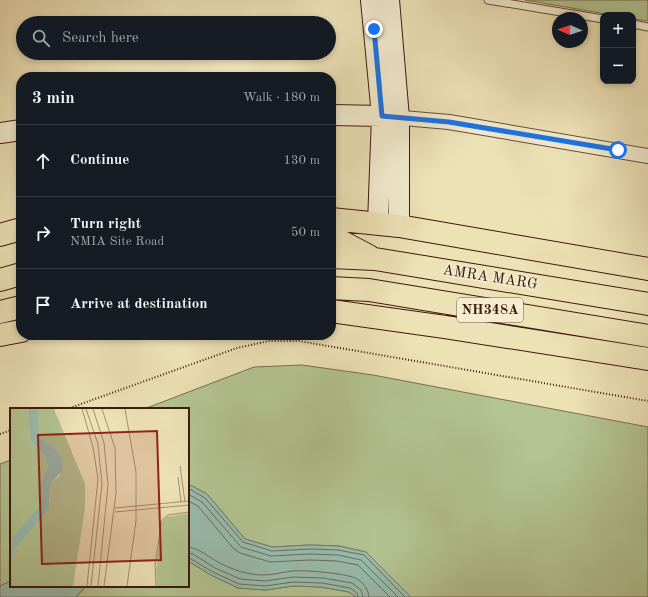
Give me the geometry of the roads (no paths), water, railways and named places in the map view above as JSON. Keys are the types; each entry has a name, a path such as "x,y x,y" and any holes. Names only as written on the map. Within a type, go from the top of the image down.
{"highway":[{"path":"336,219 399,226 648,269"},
{"path":"0,231 16,229"},
{"path":"0,235 16,230"},
{"path":"336,239 374,260"},
{"name":"AMRA MARG","path":"336,257 374,260 648,304"},
{"path":"0,280 16,275"},
{"name":"AMRA MARG","path":"336,288 370,290 648,336"},
{"path":"0,312 16,308"},
{"path":"336,312 445,327 648,359"},
{"path":"0,335 16,332"}],"street":[{"path":"371,0 391,117 378,223"},
{"path":"389,0 391,117 399,226"},
{"path":"336,115 391,117 449,122 648,156"},
{"path":"0,133 16,131"}],"lane":[{"path":"488,0 600,19"},
{"path":"636,25 648,27"}],"water":[{"path":"189,485 207,494 245,539 272,547 310,545 339,546 366,552 411,597 356,597 349,592 321,587 293,586 266,590 238,588 211,575 189,562"},
{"path":"10,581 10,587 85,587 76,597 0,597 0,586"}]}
